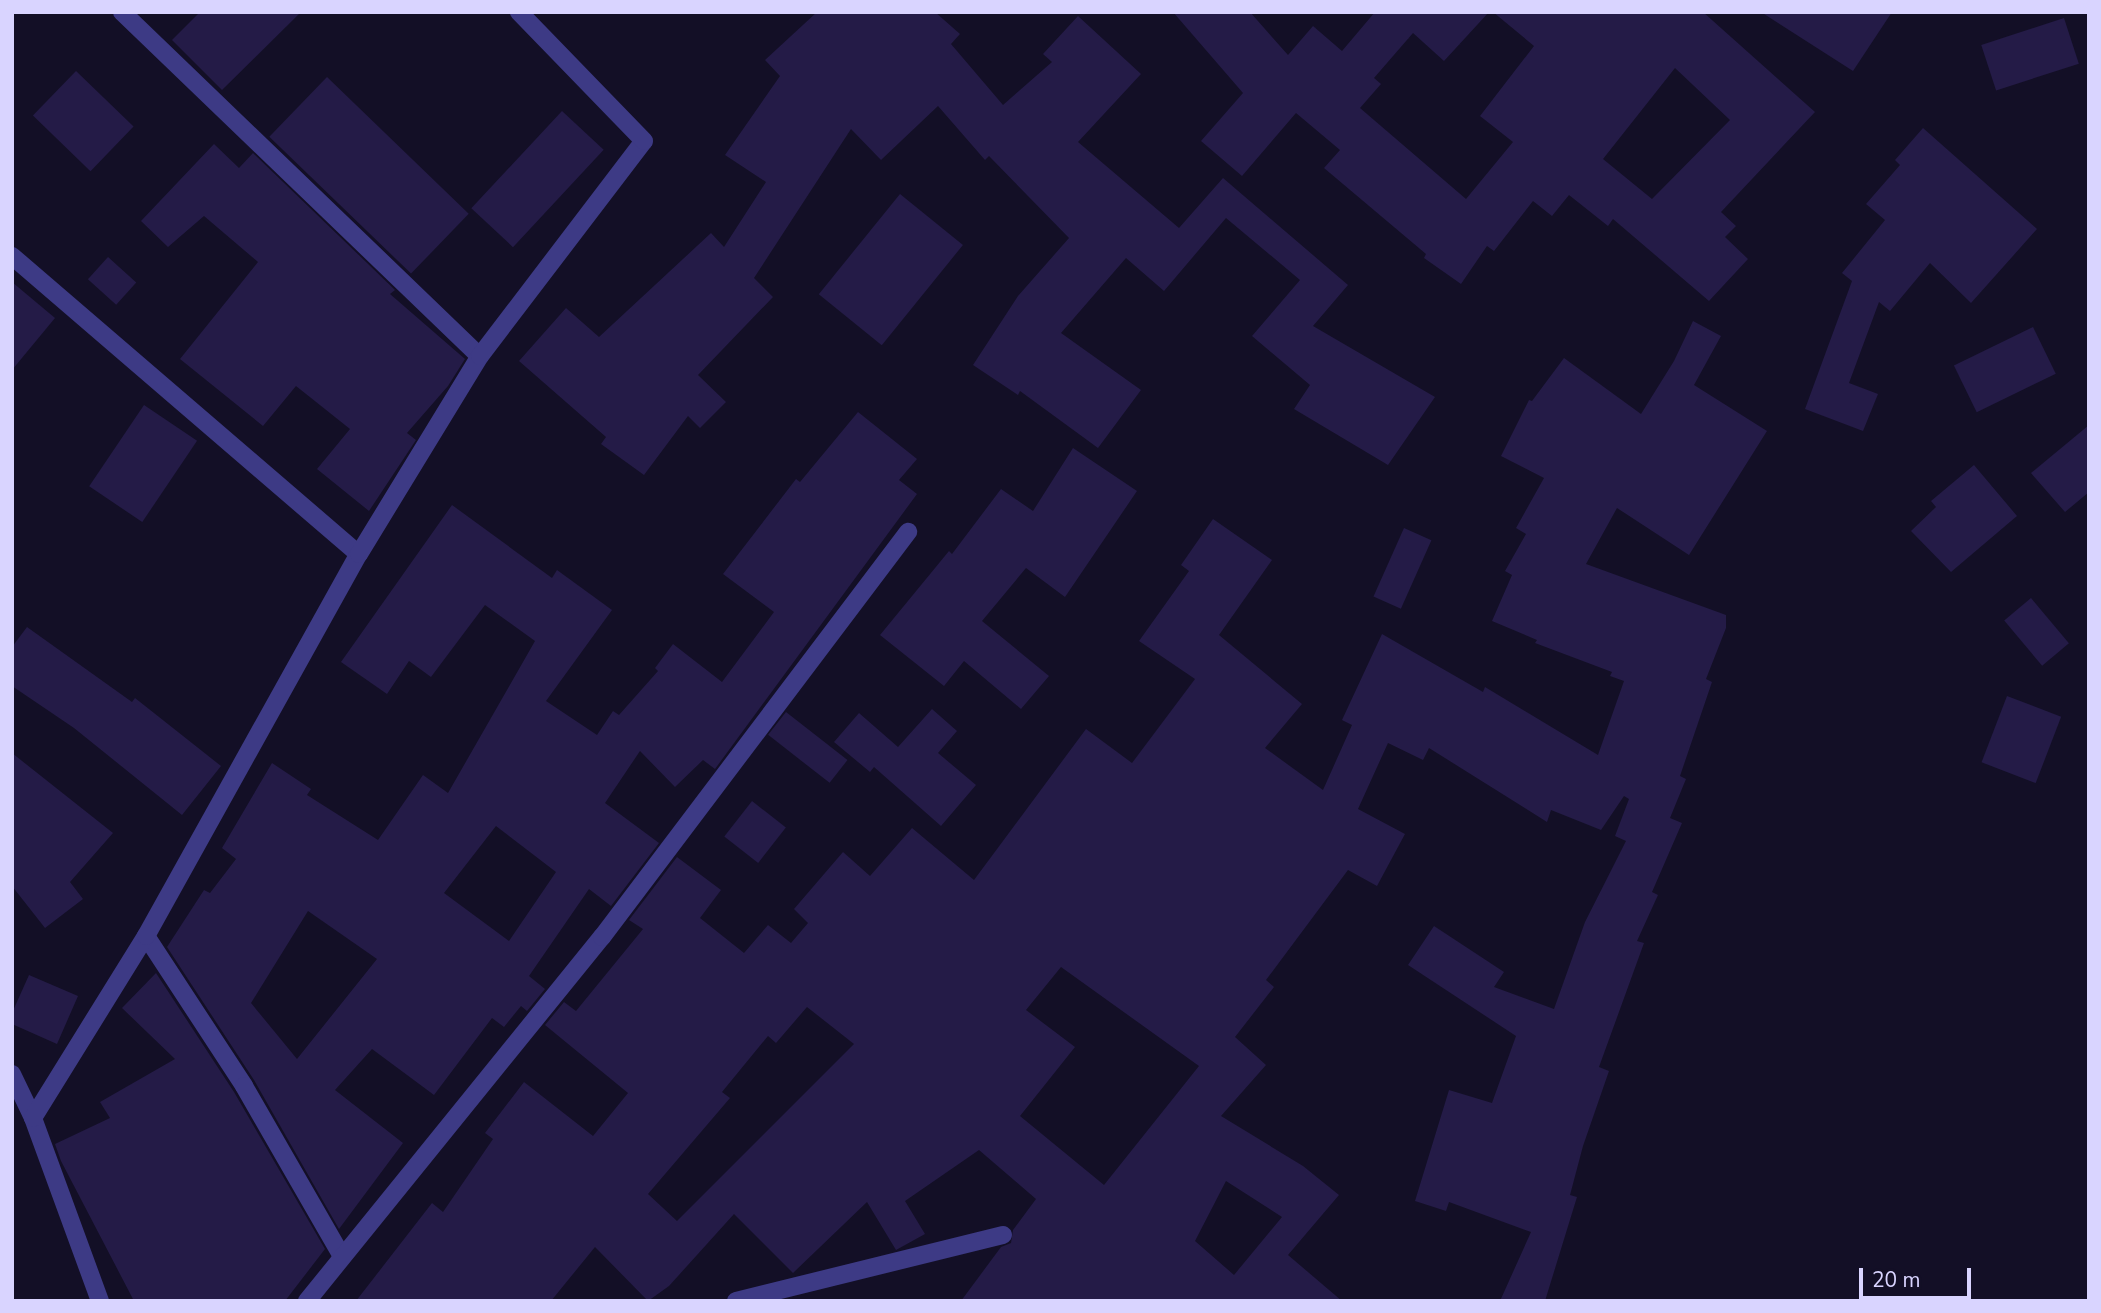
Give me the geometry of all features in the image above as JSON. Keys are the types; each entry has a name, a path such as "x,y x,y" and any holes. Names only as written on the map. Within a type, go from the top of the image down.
{"street":[{"path":"122,12 481,356"},
{"path":"33,1118 146,936 359,554 481,356 644,141 519,12"},
{"path":"12,256 359,554"},
{"path":"307,1301 341,1255 602,937 908,533"},
{"path":"146,936 244,1086 341,1255"},
{"path":"12,1074 33,1118 100,1301"},
{"path":"736,1301 1003,1235"}],"building":[{"path":"200,12 301,12 222,90 172,40"},
{"path":"817,12 935,12 960,34 951,44 1003,105 1052,62 1043,54 1078,16 1141,74 1078,142 1179,228 1223,178 1348,285 1313,326 1435,397 1388,465 1294,409 1310,385 1252,336 1300,280 1226,218 1164,291 1126,258 1061,333 1141,390 1098,448 1020,391 1018,395 973,365 1018,296 1069,238 989,156 985,160 938,106 881,160 851,129 754,278 773,297 698,375 726,402 700,428 688,416 644,475 601,444 606,437 519,361 566,308 599,337 711,233 724,247 766,182 725,155 780,76 765,60"},
{"path":"1173,12 1250,12 1288,55 1313,26 1342,51 1375,12 1489,12 1444,61 1413,33 1374,78 1381,84 1360,108 1466,199 1513,142 1480,116 1534,46 1493,12 1703,12 1815,112 1721,212 1736,226 1725,237 1748,259 1709,301 1613,219 1608,226 1569,195 1552,216 1533,201 1494,251 1487,246 1461,284 1424,258 1426,254 1324,168 1340,150 1296,113 1242,176 1201,141 1243,93","holes":["1675,68 1730,120 1652,199 1603,159"]},
{"path":"1761,12 1892,12 1853,71"},
{"path":"2064,18 2079,64 1996,91 1981,45"},
{"path":"76,71 134,127 90,171 33,116"},
{"path":"327,77 469,214 411,274 269,137"},
{"path":"562,111 604,150 513,247 471,208"},
{"path":"1923,128 2037,229 1971,303 1930,263 1890,311 1879,302 1849,383 1878,394 1863,431 1805,409 1852,281 1842,273 1885,220 1866,204 1900,165 1895,160"},
{"path":"214,144 239,168 253,153 395,290 390,294 465,359 448,386 407,433 416,440 369,511 317,469 350,429 296,386 263,426 180,359 258,262 204,216 168,247 141,221"},
{"path":"900,194 963,245 882,345 819,294"},
{"path":"108,257 136,282 116,305 88,279"},
{"path":"12,282 55,318 12,370"},
{"path":"1693,321 1721,336 1694,385 1767,431 1689,555 1617,508 1586,564 1726,615 1726,628 1706,679 1712,682 1680,776 1686,779 1670,818 1682,823 1652,892 1658,895 1637,941 1644,943 1599,1067 1609,1071 1583,1146 1570,1195 1577,1197 1545,1301 1500,1301 1531,1232 1449,1202 1446,1211 1415,1201 1449,1090 1492,1103 1516,1036 1408,965 1434,926 1504,972 1494,987 1554,1009 1585,922 1626,841 1615,836 1629,799 1624,796 1601,830 1551,810 1547,822 1429,748 1423,760 1388,743 1358,809 1405,834 1377,886 1348,870 1266,980 1274,987 1235,1037 1266,1065 1221,1116 1303,1166 1339,1195 1288,1255 1342,1301 961,1301 1001,1247 1011,1243 1013,1230 1036,1199 979,1150 905,1201 925,1234 896,1250 867,1202 793,1273 734,1214 669,1286 648,1301 595,1247 551,1301 356,1301 432,1203 443,1212 493,1139 485,1133 524,1082 593,1136 628,1093 545,1025 564,1002 576,1011 643,929 629,920 677,857 721,890 700,918 744,953 768,925 791,943 808,923 794,909 843,852 870,876 912,828 974,880 1086,729 1132,763 1195,679 1139,641 1189,571 1181,565 1213,519 1272,560 1219,635 1302,704 1265,748 1323,790 1352,725 1342,720 1382,634 1483,692 1485,687 1598,755 1624,681 1610,676 1612,672 1535,643 1537,640 1492,621 1512,575 1505,571 1526,534 1516,528 1544,478 1501,456 1529,400 1532,401 1564,358 1641,414 1674,361","holes":["1061,967 1199,1066 1104,1185 1020,1116 1075,1047 1026,1010","807,1007 854,1044 677,1221 648,1194 730,1098 722,1092 768,1036 776,1043","1226,1181 1282,1217 1234,1275 1195,1241"]},
{"path":"2033,327 2056,374 1977,412 1954,366"},
{"path":"144,405 197,441 142,522 89,486"},
{"path":"858,412 917,459 899,480 917,494 715,769 703,760 675,787 640,751 605,803 659,843 611,906 589,889 529,976 545,989 527,1011 521,1006 504,1027 492,1018 434,1095 372,1049 335,1090 403,1143 339,1229 254,1080 167,947 204,890 210,893 236,859 222,848 272,763 311,789 307,795 378,840 423,775 448,793 535,641 485,605 431,677 409,661 387,694 341,662 452,505 552,578 557,570 612,610 546,701 597,735 613,711 619,715 658,671 655,668 673,644 722,682 774,612 723,574 796,479 800,482","holes":["496,826 556,872 509,941 444,893","308,911 377,959 297,1059 251,1003"]},
{"path":"2089,425 2089,492 2065,512 2031,473"},
{"path":"1073,448 1137,491 1065,597 1026,568 982,621 1049,676 1021,709 964,661 944,686 880,635 949,551 952,554 1001,489 1033,511"},
{"path":"1974,465 2017,516 1951,572 1911,531 1936,507 1931,501"},
{"path":"1404,528 1431,540 1401,609 1373,597"},
{"path":"2031,598 2069,643 2042,666 2004,620"},
{"path":"27,627 132,702 135,698 221,766 182,815 74,728 12,686 12,647"},
{"path":"2007,696 2061,717 2036,783 1982,762"},
{"path":"932,709 957,731 938,753 976,785 941,826 874,767 870,772 834,742 859,713 898,747"},
{"path":"786,712 847,760 830,783 768,735"},
{"path":"12,753 113,833 70,882 83,899 45,928 12,886"},
{"path":"752,801 786,827 758,863 724,836"},
{"path":"156,973 234,1092 325,1249 285,1301 134,1301 61,1161 55,1144 110,1118 100,1102 175,1059 122,1008"},
{"path":"29,975 78,996 57,1044 12,1024 12,1013"}]}
